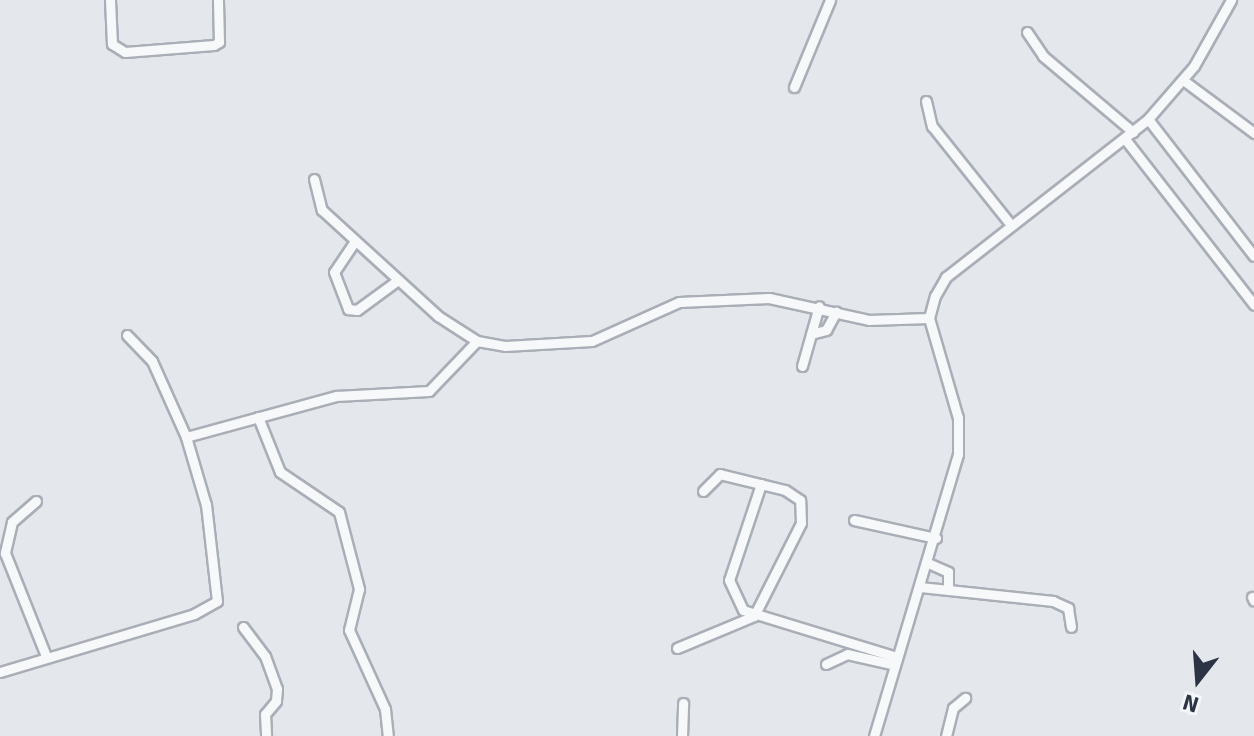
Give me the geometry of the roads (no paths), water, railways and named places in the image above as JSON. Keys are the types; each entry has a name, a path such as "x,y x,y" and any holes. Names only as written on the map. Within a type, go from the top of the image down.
{"street":[{"path":"110,0 112,44 125,52 214,45 219,42 218,0"},
{"path":"794,87 830,0"},
{"path":"874,736 955,474 960,431 929,318 946,277 1148,119 1183,80 1231,0"},
{"path":"1027,32 1043,56 1129,135 1254,305"},
{"path":"1183,80 1254,133"},
{"path":"926,101 932,126 1011,225"},
{"path":"1148,119 1254,256"},
{"path":"314,179 322,210 438,316 477,341 505,346 582,343 624,330 679,302 706,299 769,298 819,306 869,320 929,318"},
{"path":"355,241 334,272 348,309 357,310 398,280"},
{"path":"802,366 819,306"},
{"path":"811,334 826,330 836,312"},
{"path":"0,672 216,605 206,505 186,437 152,361 127,335"},
{"path":"186,437 336,396 429,391 477,341"},
{"path":"258,417 280,472 339,512 359,589 349,630 385,709 388,736"},
{"path":"677,648 754,616 802,513 795,494 720,474 703,491"},
{"path":"761,484 729,580 743,610 896,661"},
{"path":"36,501 12,522 5,553 46,656"},
{"path":"854,520 936,538"},
{"path":"928,563 948,572 948,590"},
{"path":"920,587 1053,601 1068,608 1071,627"},
{"path":"243,627 265,656 277,689 276,701 265,714 266,736"},
{"path":"826,664 847,654 896,661"},
{"path":"946,736 953,708 965,698"},
{"path":"682,736 683,703"}]}
